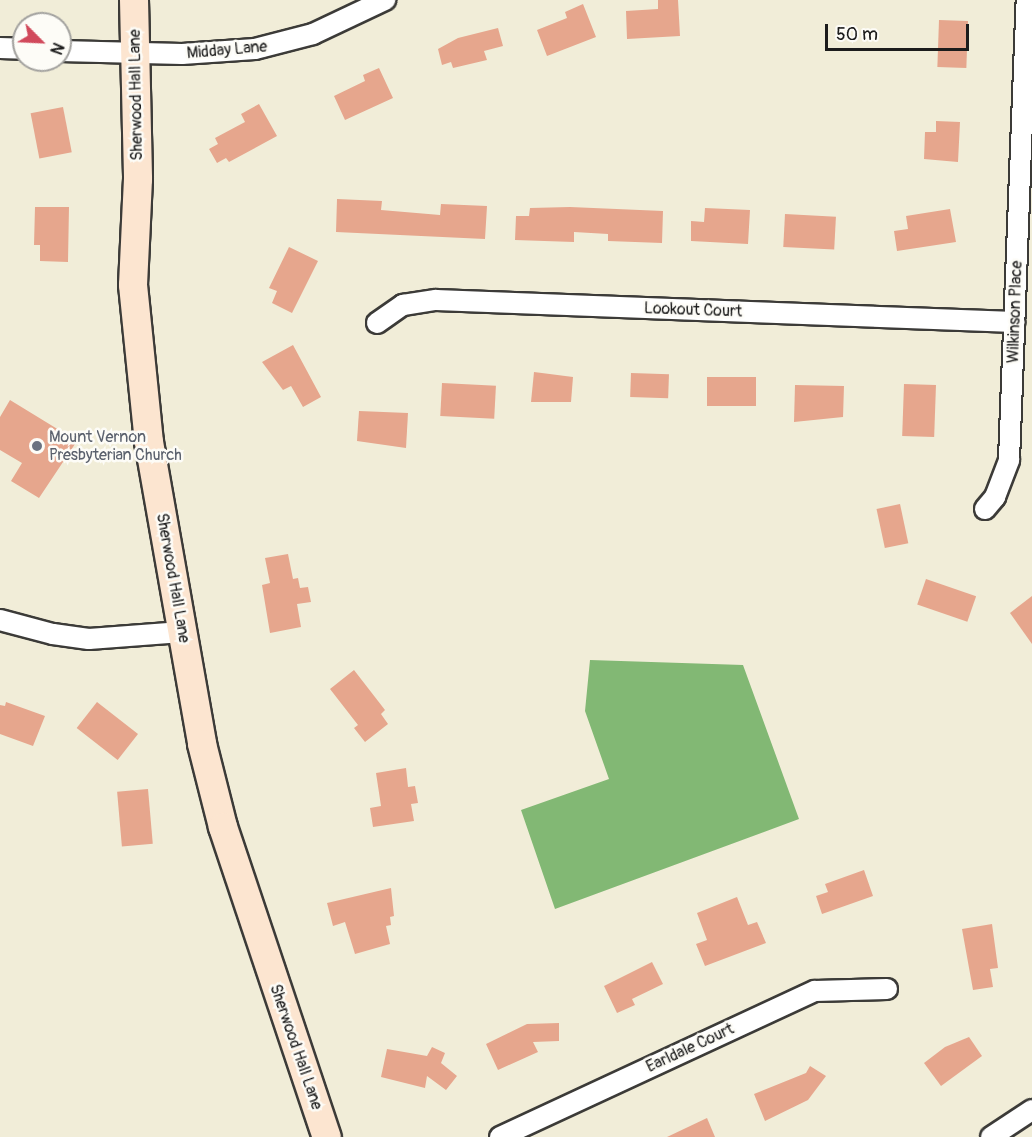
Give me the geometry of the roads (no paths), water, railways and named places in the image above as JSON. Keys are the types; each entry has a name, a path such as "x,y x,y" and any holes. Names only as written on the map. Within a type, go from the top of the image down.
{"main road":[{"name":"Sherwood Hall Lane","path":"134,0 136,53 135,327 149,442 202,744 224,827 327,1137"}],"street":[{"name":"Midday Lane","path":"72,51 226,53 284,43 336,26 385,0"},
{"name":"Wilkinson Place","path":"985,509 995,497 1009,460 1027,0"},
{"name":"Lookout Court","path":"378,323 403,305 436,300 1015,321"},
{"path":"0,620 53,634 89,639 182,632"},
{"name":"Earldale Court","path":"500,1137 815,991 887,989"},
{"path":"992,1137 1032,1110"}],"place":[{"name":"Mount Vernon Presbyterian Church","path":"37,446"}]}
